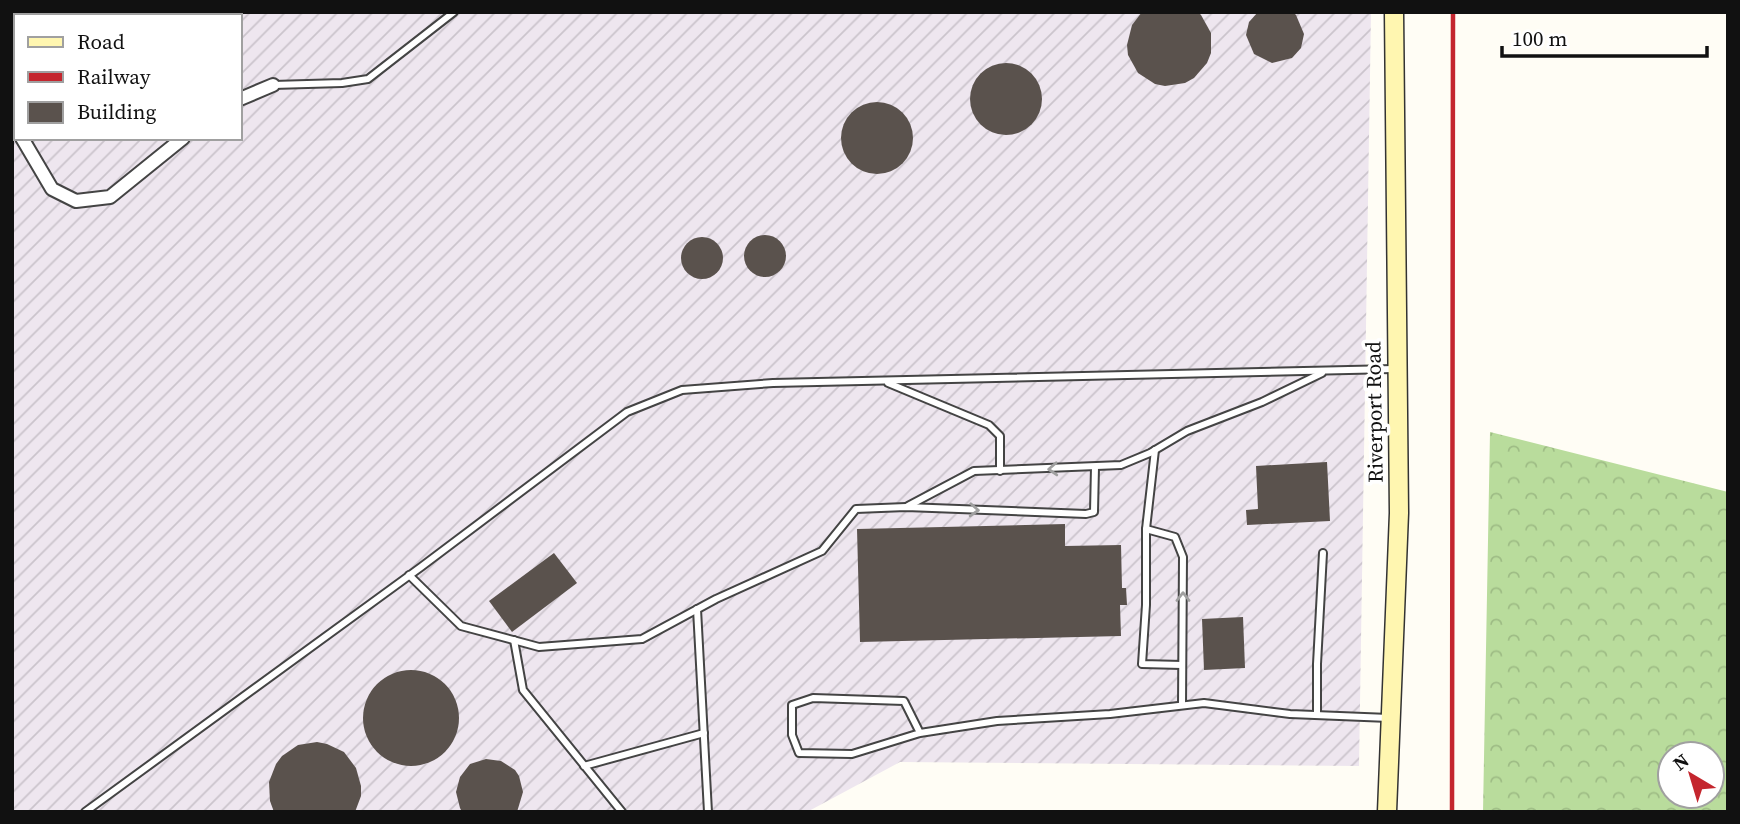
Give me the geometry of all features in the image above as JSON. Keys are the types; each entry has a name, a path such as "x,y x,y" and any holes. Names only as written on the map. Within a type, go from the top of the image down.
{"main road":[{"name":"Riverport Road","path":"1387,812 1399,513 1394,12"}],"street":[{"path":"242,98 273,85"},
{"path":"23,140 52,189 76,201 110,197 181,140"}],"lane":[{"path":"273,85 342,83 368,79 454,12"},
{"path":"85,812 95,808 627,412 682,390 773,383 1396,369"},
{"path":"906,507 974,471 1121,466 1187,431 1262,402 1327,370"},
{"path":"883,381 989,425 1000,436 1000,471"},
{"path":"1155,450 1146,529 1146,605 1142,664 1182,665"},
{"path":"409,575 461,626 539,647 642,639 697,609 822,551 856,509 906,507 1086,514 1094,512 1095,467"},
{"path":"1146,529 1175,537 1183,557 1182,705"},
{"path":"1317,715 1323,553"},
{"path":"697,609 708,812"},
{"path":"514,640 523,690 622,812"},
{"path":"920,733 904,701 813,698 792,705 792,735 799,754 852,754 920,733 997,721 1110,714 1204,703 1290,714 1391,718"},
{"path":"584,766 704,733"}],"shaded area":[{"path":"12,12 1371,12 1359,766 900,762 807,812 12,812"}],"green space":[{"path":"1490,432 1728,492 1728,812 1483,812"}],"building":[{"path":"1142,12 1198,12 1201,15 1211,33 1211,53 1207,63 1194,78 1185,83 1165,86 1155,84 1138,73 1128,55 1127,45 1132,25"},
{"path":"1258,12 1293,12 1296,15 1304,34 1301,48 1292,58 1272,63 1254,54 1246,35 1249,22"},
{"path":"1013,63 1032,73 1040,85 1040,113 1032,125 1020,133 999,135 980,125 972,113 970,92 980,73 992,65"},
{"path":"884,102 903,112 911,124 911,152 903,164 891,172 870,174 851,164 843,152 841,131 851,112 863,104"},
{"path":"765,235 780,241 786,256 780,271 765,277 750,271 744,256 750,241"},
{"path":"702,237 717,243 723,258 717,273 702,279 687,273 681,258 687,243"},
{"path":"1327,462 1330,521 1247,525 1246,510 1258,509 1256,466"},
{"path":"1065,524 1065,546 1121,545 1122,588 1126,588 1127,605 1120,605 1121,636 860,642 857,529"},
{"path":"554,553 577,583 512,632 489,601"},
{"path":"1243,617 1245,668 1204,670 1202,619"},
{"path":"411,670 429,673 445,684 456,700 459,718 456,736 445,752 429,763 411,766 393,763 377,752 366,736 363,718 366,700 377,684 393,673"},
{"path":"317,742 344,752 356,768 361,796 355,812 274,812 270,801 269,782 276,764 282,756 298,745"},
{"path":"486,759 501,761 519,776 523,792 517,812 462,812 456,792 460,777 470,764"}],"railway":[{"path":"1452,812 1453,12"}]}
